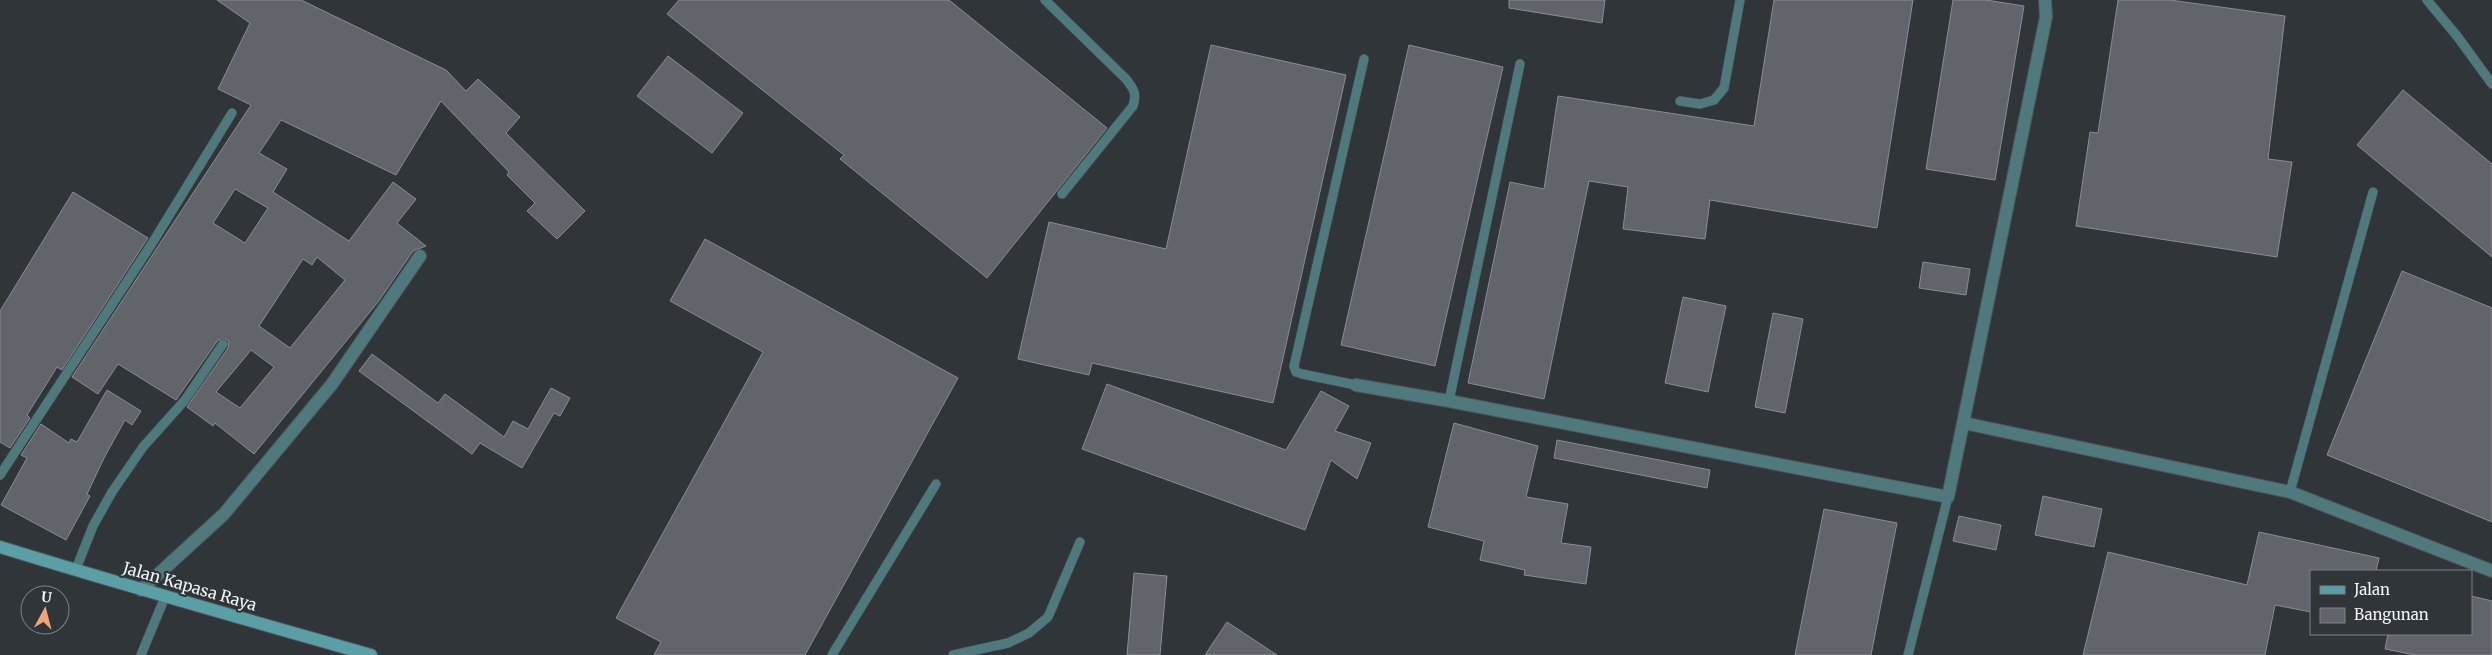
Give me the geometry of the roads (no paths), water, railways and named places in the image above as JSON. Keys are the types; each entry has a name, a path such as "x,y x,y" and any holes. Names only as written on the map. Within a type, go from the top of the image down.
{"main road":[{"name":"Jalan Kapasa Raya","path":"0,547 165,597 371,655"}],"street":[{"path":"1356,385 1449,401 1948,497 2046,18 2045,0"},
{"path":"141,590 224,514 332,384 420,256"},
{"path":"1964,423 2290,492 2492,571"}],"lane":[{"path":"1045,0 1126,79 1135,90 1136,98 1133,106 1062,194"},
{"path":"1680,101 1700,104 1714,100 1724,88 1740,0"},
{"path":"2427,0 2457,36 2492,84"},
{"path":"1356,385 1302,374 1296,372 1294,366 1364,59"},
{"path":"1449,401 1520,64"},
{"path":"0,475 151,244 232,113"},
{"path":"2290,492 2373,192"},
{"path":"76,569 93,526 112,492 143,447 185,400 223,344"},
{"path":"832,655 936,484"},
{"path":"1908,655 1948,497"},
{"path":"954,655 1008,643 1028,634 1048,617 1080,542"},
{"path":"141,655 165,597"}]}
